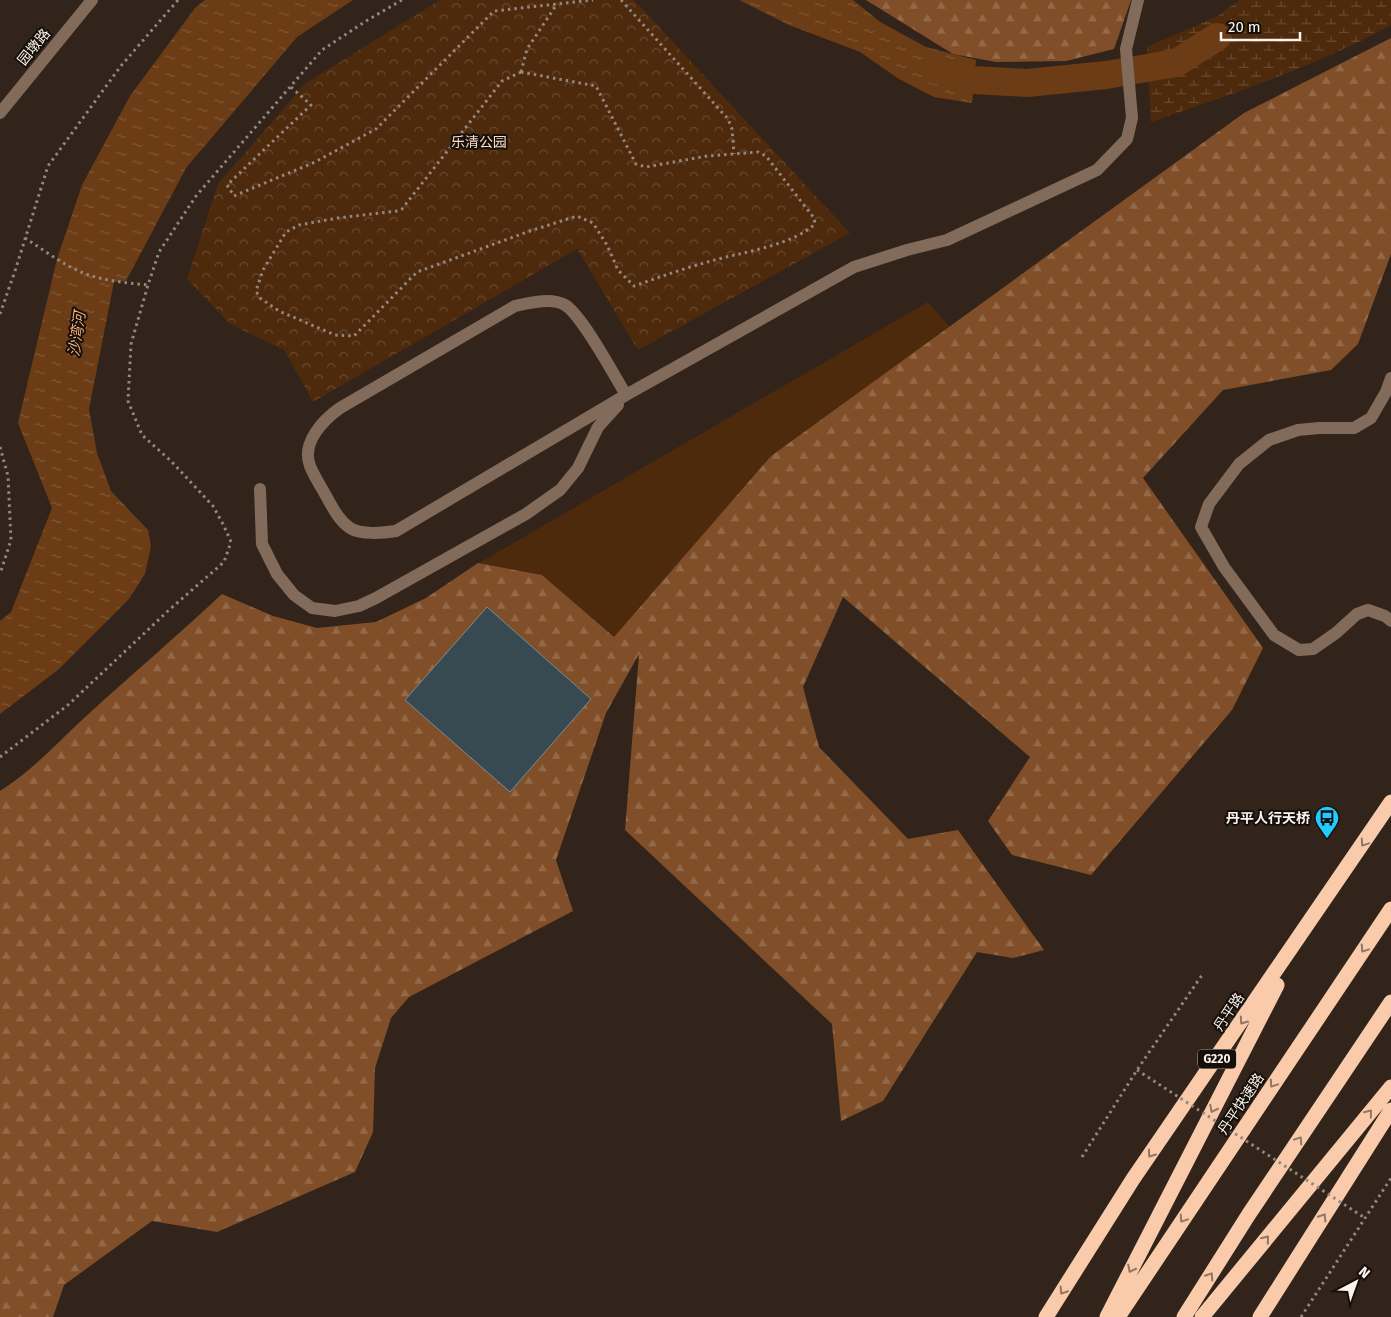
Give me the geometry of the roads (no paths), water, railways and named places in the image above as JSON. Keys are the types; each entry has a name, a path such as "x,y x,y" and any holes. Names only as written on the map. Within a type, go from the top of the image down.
{"highway":[{"name":"丹平路","path":"1046,1317 1133,1179 1308,926 1391,802"},
{"name":"丹平快速路","path":"1118,1317 1391,909"},
{"path":"1107,1317 1308,926"},
{"path":"1184,1317 1249,1214 1391,1002"},
{"path":"1202,1317 1391,1087"},
{"path":"1260,1317 1391,1110"}],"street":[{"name":"园墩路","path":"0,113 92,0"},
{"path":"626,395 578,316 564,304 542,300 515,306 340,408 326,418 314,435 308,452 309,465 338,517 351,530 380,533 396,531 626,395 854,267 907,250 947,240 1097,170 1127,139 1132,118 1126,49 1138,0"},
{"path":"1391,378 1386,392 1371,418 1354,428 1298,430 1269,440 1239,464 1208,504 1201,527 1224,567 1274,635 1299,650 1313,649 1336,633 1356,614 1368,610 1385,616 1391,621"},
{"path":"260,489 262,544 277,574 294,595 312,608 335,611 359,606 526,514 560,490 578,468 598,427 626,395"}],"water":[{"name":"沙湾河","path":"205,0 353,0 297,37 186,168 126,281 114,282 89,409 97,453 111,491 148,530 151,546 145,574 129,599 59,669 0,714 0,621 11,612 52,508 18,423 57,259 82,185 130,96 195,8"},
{"path":"739,0 853,0 880,22 926,47 976,60 972,103 934,97 899,79 860,52 789,25"}],"waterway":[{"path":"937,70 973,80 1027,83 1106,75 1176,63 1217,37"}],"place":[{"name":"丹平人行天桥","path":"1327,839"}],"park label":[{"name":"乐清公园","path":"479,142"}]}
